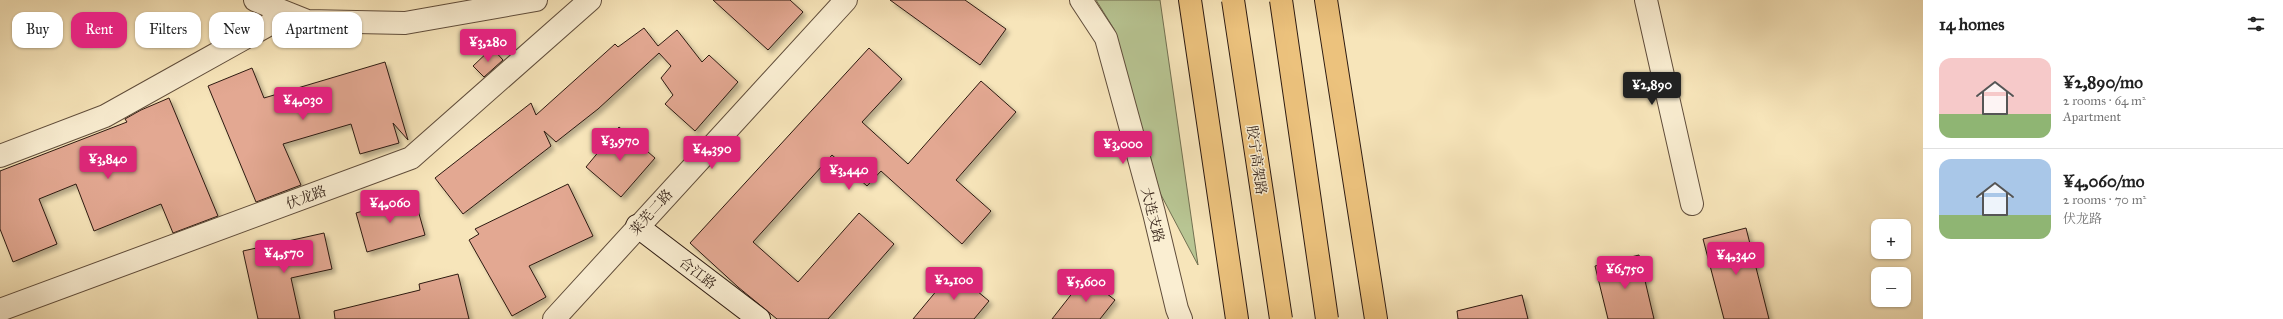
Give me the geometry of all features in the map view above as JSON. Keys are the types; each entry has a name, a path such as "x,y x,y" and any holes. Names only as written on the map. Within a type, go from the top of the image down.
{"highway":[{"path":"1190,0 1237,319"},
{"name":"胶宁高架路","path":"1233,0 1281,319"},
{"path":"1281,0 1327,319"},
{"path":"1326,0 1376,319"}],"street":[{"path":"255,0 283,12"},
{"path":"362,22 405,23 536,0"},
{"name":"伏龙路","path":"0,310 410,158 590,0"},
{"name":"莱芜二路","path":"554,319 637,226 846,0"},
{"name":"大连支路","path":"1081,0 1106,38 1154,214 1176,310 1181,319"},
{"path":"1646,0 1692,204"},
{"path":"0,156 105,116 272,23"},
{"name":"合江路","path":"637,226 759,319"}],"green space":[{"path":"1096,0 1160,0 1198,265 1160,193 1114,29"}],"building":[{"path":"713,0 790,0 803,12 768,50"},
{"path":"890,0 965,0 1006,29 980,65"},
{"path":"644,28 658,46 677,30 702,62 709,55 738,82 695,131 665,104 673,95 661,78 671,66 659,53 598,109 556,142 544,131 551,146 463,214 435,178 531,103 536,115 615,44 618,47"},
{"path":"492,48 503,60 484,77 473,66"},
{"path":"869,48 902,79 862,122 908,164 981,81 1016,112 956,180 991,211 962,244 881,171 867,186 832,155 753,242 798,282 859,213 894,244 828,319 777,319 738,287 690,243"},
{"path":"385,62 408,140 393,123 399,143 360,154 351,124 283,144 301,185 256,202 208,86 252,68 264,98"},
{"path":"169,98 218,216 173,233 161,204 94,231 76,184 39,199 57,244 13,262 0,229 0,171 127,122 125,119 141,110"},
{"path":"619,127 655,158 621,197 586,167"},
{"path":"568,184 593,236 529,266 546,297 512,316 469,240 479,234 475,229"},
{"path":"414,196 425,235 367,252 356,213"},
{"path":"1746,228 1769,319 1724,319 1703,239"},
{"path":"324,233 332,269 291,278 300,319 258,319 243,251"},
{"path":"1639,255 1654,319 1608,319 1595,266"},
{"path":"953,271 989,301 974,319 913,319"},
{"path":"458,274 469,319 335,319 334,311 420,290 419,284"},
{"path":"1085,277 1115,300 1100,319 1052,319"},
{"path":"1522,295 1528,319 1458,319 1457,311"}]}
